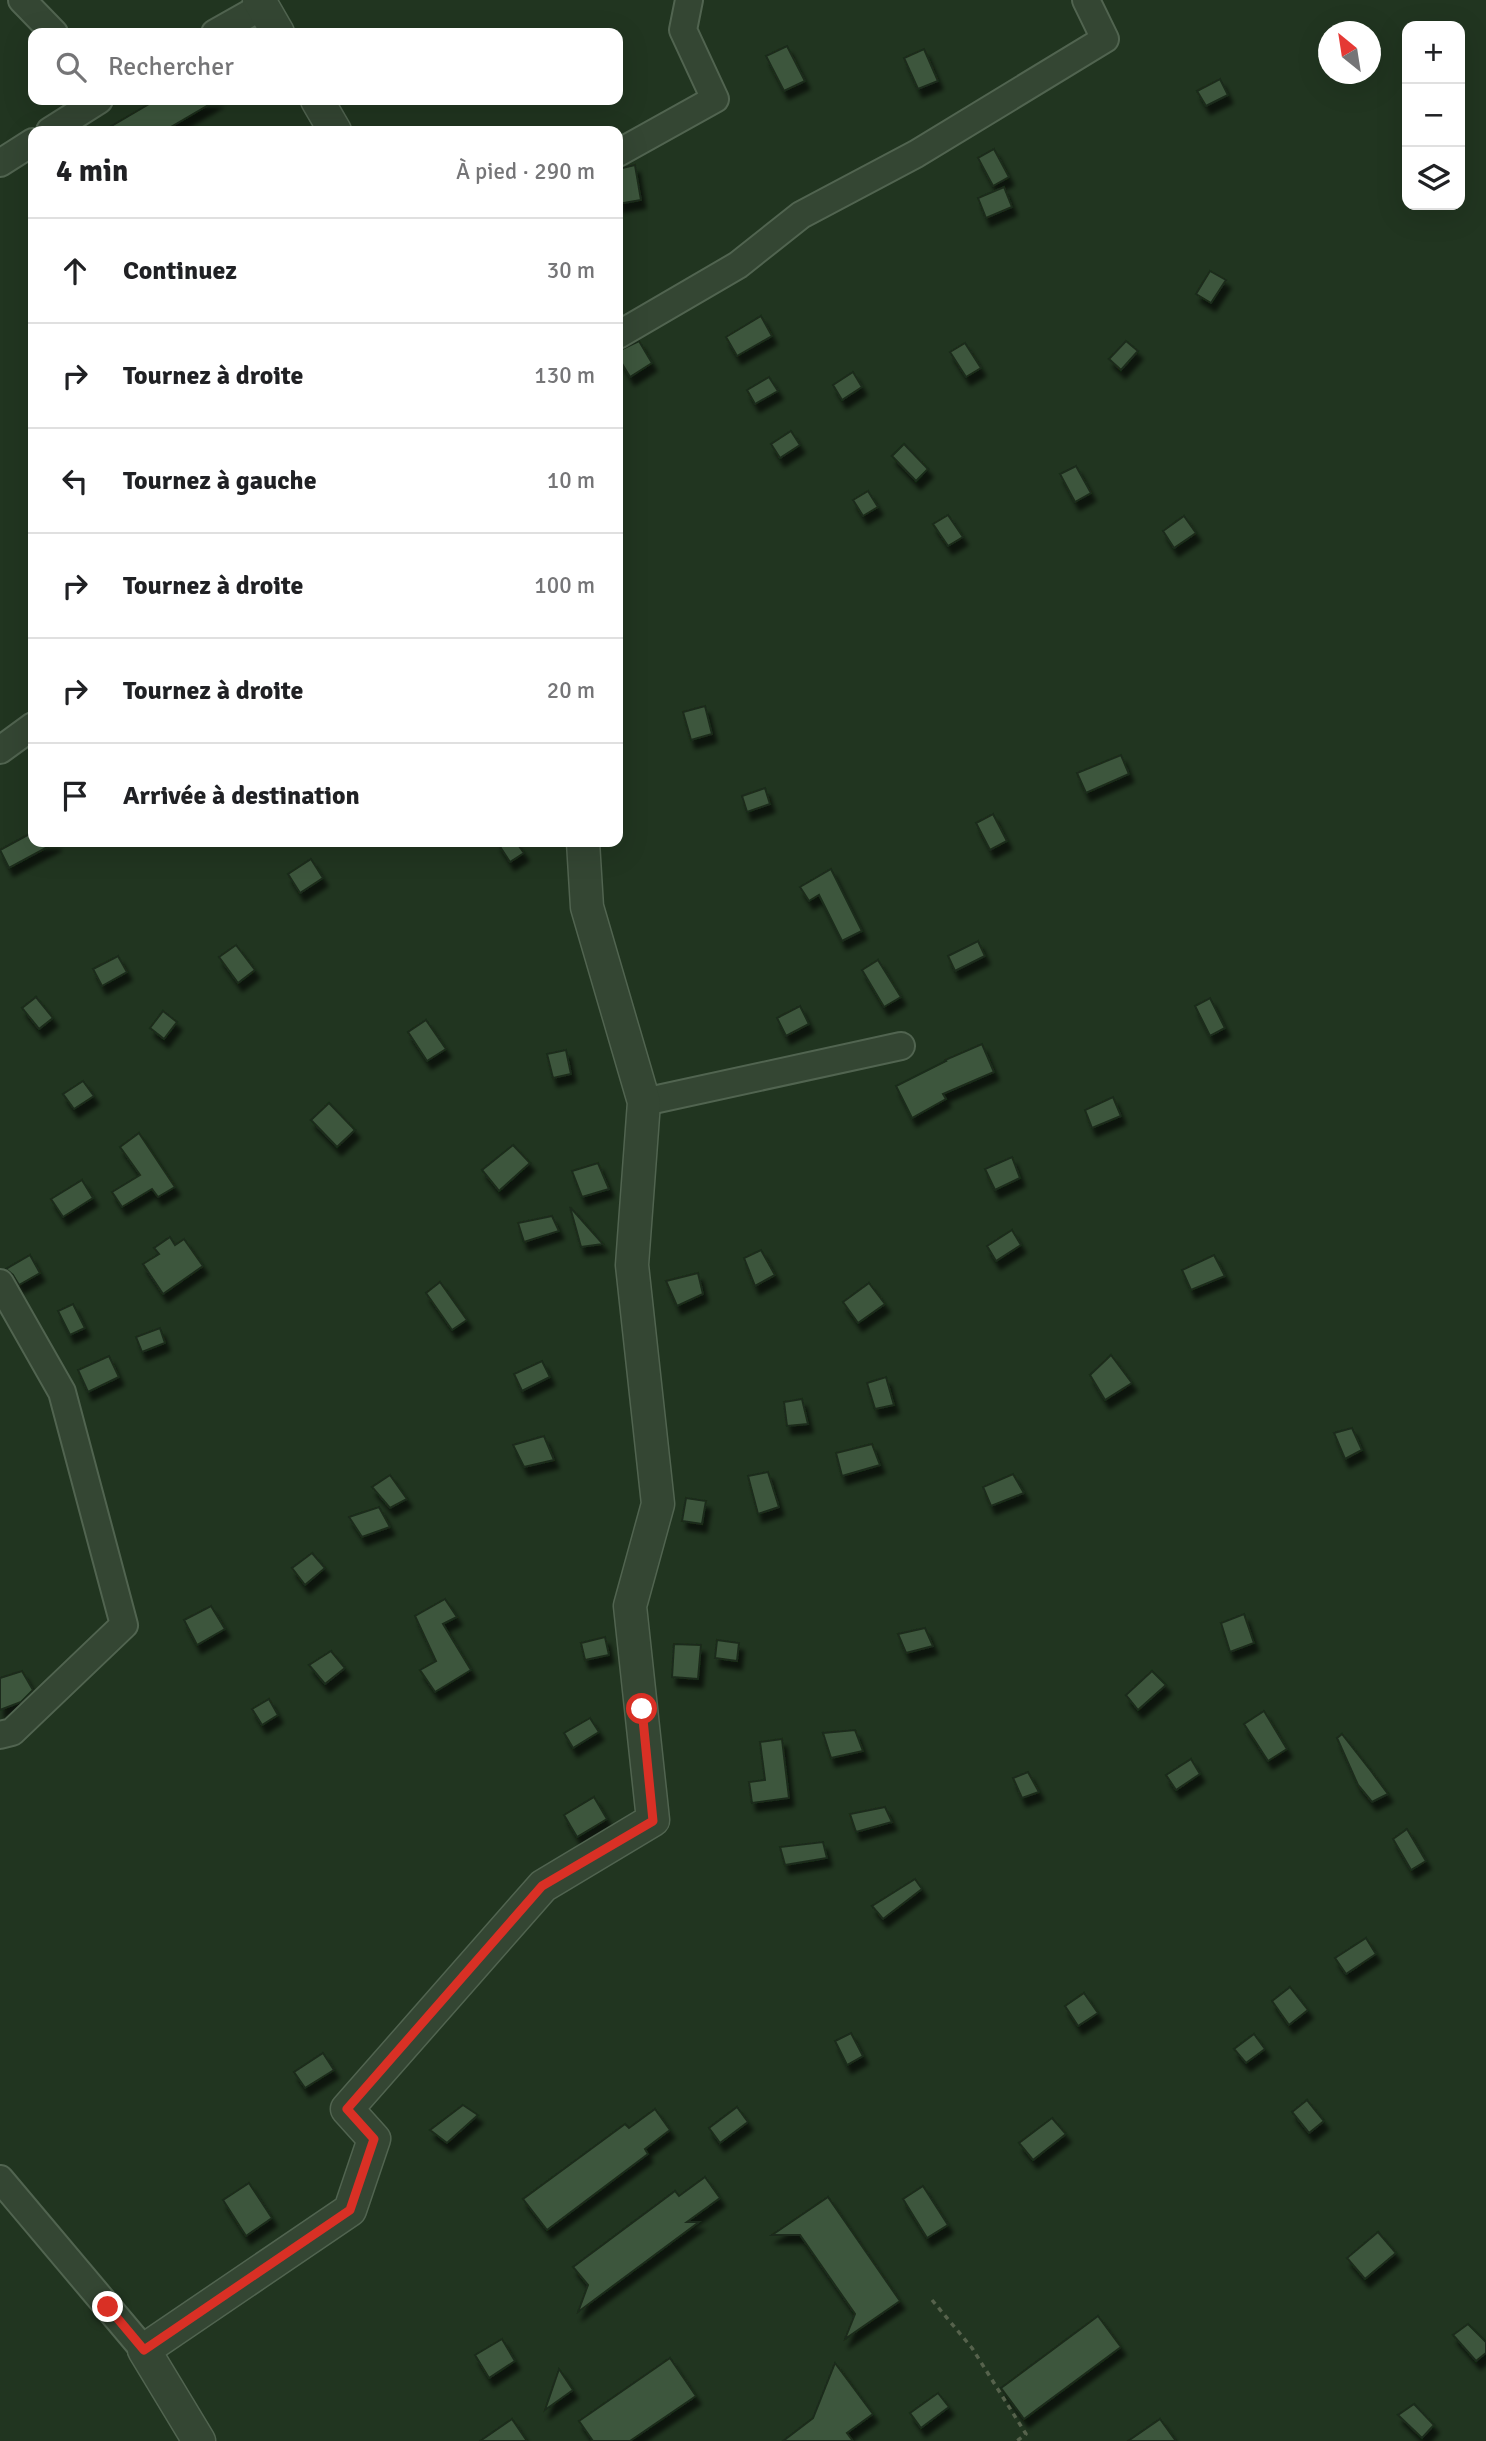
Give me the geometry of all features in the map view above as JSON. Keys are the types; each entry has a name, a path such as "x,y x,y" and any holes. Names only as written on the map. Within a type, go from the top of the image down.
{"street":[{"path":"22,0 49,28"},
{"path":"623,150 715,99 683,30 689,0"},
{"path":"623,332 738,265 801,215 916,154 1105,39 1086,0"},
{"path":"228,28 267,13"},
{"path":"58,126 91,105"},
{"path":"320,105 332,126"},
{"path":"0,163 28,145"},
{"path":"0,750 28,730"},
{"path":"144,2350 350,2210 374,2139 347,2109 542,1886 653,1821 630,1606 658,1504 632,1265 644,1102 587,907 583,847"},
{"path":"644,1102 901,1045"},
{"path":"0,1283 62,1392 124,1625 12,1732 0,1735"},
{"path":"0,2179 144,2350 199,2441"}],"path":[{"path":"932,2300 972,2348 1026,2434 1017,2441"}],"building":[{"path":"787,46 805,81 784,91 766,56"},
{"path":"924,49 938,81 918,89 904,58"},
{"path":"1220,79 1228,95 1206,106 1197,91"},
{"path":"147,105 208,105 173,126 112,126"},
{"path":"994,149 1009,177 993,186 978,158"},
{"path":"635,165 641,200 623,203 623,168"},
{"path":"1004,187 1012,207 986,218 978,198"},
{"path":"1210,271 1226,280 1211,303 1196,294"},
{"path":"761,316 772,336 737,356 726,337"},
{"path":"639,341 652,363 630,377 623,365 623,349"},
{"path":"1126,341 1138,351 1121,370 1109,359"},
{"path":"965,343 981,368 966,377 950,352"},
{"path":"853,372 862,387 842,400 833,385"},
{"path":"769,377 778,391 755,404 747,390"},
{"path":"791,431 800,445 780,458 771,444"},
{"path":"904,444 928,469 916,481 892,456"},
{"path":"1076,466 1091,493 1075,502 1060,474"},
{"path":"868,491 878,507 863,516 853,500"},
{"path":"948,515 963,537 948,546 933,524"},
{"path":"1184,516 1196,533 1174,548 1163,531"},
{"path":"705,706 712,734 691,740 683,712"},
{"path":"1121,755 1129,774 1086,793 1077,773"},
{"path":"765,788 770,804 747,812 742,796"},
{"path":"993,814 1007,841 990,850 976,823"},
{"path":"28,835 28,847 48,847 9,868 0,850"},
{"path":"500,847 520,847 524,853 510,862"},
{"path":"311,859 323,878 300,893 288,874"},
{"path":"831,869 862,931 842,941 819,895 809,901 800,887"},
{"path":"978,941 985,956 955,971 948,956"},
{"path":"236,945 255,970 238,983 219,957"},
{"path":"118,956 127,972 102,986 93,969"},
{"path":"878,960 901,997 884,1007 862,970"},
{"path":"36,997 53,1018 39,1029 22,1008"},
{"path":"1210,998 1225,1028 1210,1036 1195,1006"},
{"path":"800,1006 809,1024 786,1036 777,1018"},
{"path":"163,1011 177,1022 164,1039 150,1028"},
{"path":"426,1020 446,1049 427,1061 408,1032"},
{"path":"982,1044 994,1072 943,1094 946,1099 912,1118 896,1086"},
{"path":"566,1050 571,1074 553,1078 547,1054"},
{"path":"83,1081 94,1096 74,1109 63,1094"},
{"path":"1113,1097 1121,1116 1092,1128 1085,1110"},
{"path":"329,1103 355,1130 337,1147 311,1120"},
{"path":"139,1133 175,1187 158,1197 152,1189 122,1207 112,1192 140,1175 120,1147"},
{"path":"513,1145 530,1163 499,1191 482,1170"},
{"path":"1012,1157 1020,1178 995,1190 985,1169"},
{"path":"598,1163 609,1189 582,1197 572,1171"},
{"path":"82,1180 93,1198 63,1217 51,1199"},
{"path":"570,1207 603,1244 581,1247"},
{"path":"552,1216 559,1231 524,1242 518,1223"},
{"path":"1012,1230 1021,1245 996,1261 987,1246"},
{"path":"170,1237 175,1245 184,1239 203,1266 163,1294 143,1264 159,1254 154,1248"},
{"path":"761,1250 775,1275 755,1286 744,1258"},
{"path":"30,1255 40,1273 19,1285 6,1269"},
{"path":"1214,1255 1225,1276 1191,1290 1182,1270"},
{"path":"698,1273 703,1294 677,1306 666,1281"},
{"path":"440,1282 467,1320 452,1330 426,1293"},
{"path":"869,1283 885,1304 858,1323 843,1302"},
{"path":"73,1304 85,1328 70,1335 58,1311"},
{"path":"160,1328 165,1343 142,1352 136,1337"},
{"path":"1111,1355 1132,1383 1105,1400 1090,1375"},
{"path":"109,1356 119,1377 88,1392 78,1370"},
{"path":"542,1361 550,1377 522,1391 514,1374"},
{"path":"886,1377 894,1405 875,1409 867,1383"},
{"path":"802,1399 808,1424 787,1426 784,1402"},
{"path":"1352,1428 1362,1450 1345,1459 1334,1433"},
{"path":"544,1436 554,1460 524,1467 513,1445"},
{"path":"872,1444 880,1465 842,1476 836,1453"},
{"path":"768,1472 779,1507 758,1514 748,1476"},
{"path":"1013,1474 1024,1493 991,1506 983,1487"},
{"path":"390,1475 407,1499 390,1508 372,1487"},
{"path":"686,1498 706,1501 702,1524 682,1521"},
{"path":"379,1507 390,1527 362,1537 349,1517"},
{"path":"312,1553 325,1568 305,1585 292,1568"},
{"path":"445,1599 457,1617 443,1624 471,1670 435,1692 420,1670 436,1661 415,1616"},
{"path":"211,1606 225,1629 197,1645 184,1620"},
{"path":"1244,1614 1254,1643 1230,1652 1221,1623"},
{"path":"925,1628 933,1646 906,1653 898,1634"},
{"path":"605,1637 609,1655 585,1660 581,1643"},
{"path":"717,1640 739,1643 737,1661 715,1658"},
{"path":"674,1644 701,1645 698,1679 672,1677"},
{"path":"331,1651 345,1668 325,1684 309,1665"},
{"path":"22,1671 33,1690 21,1702 0,1710 0,1678"},
{"path":"1152,1671 1166,1685 1138,1710 1126,1695"},
{"path":"269,1699 278,1715 262,1725 252,1709"},
{"path":"1264,1711 1287,1749 1268,1761 1244,1724"},
{"path":"590,1718 599,1732 573,1748 564,1733"},
{"path":"855,1730 863,1751 831,1758 823,1733"},
{"path":"1342,1734 1388,1794 1372,1802 1358,1785 1337,1738"},
{"path":"782,1739 789,1798 752,1803 749,1782 765,1780 760,1742"},
{"path":"1191,1759 1200,1774 1176,1790 1166,1775"},
{"path":"1028,1772 1039,1792 1022,1798 1013,1778"},
{"path":"594,1797 607,1819 577,1837 564,1815"},
{"path":"885,1807 892,1822 856,1832 850,1814"},
{"path":"1407,1829 1426,1861 1411,1870 1393,1839"},
{"path":"823,1842 827,1858 785,1865 780,1847"},
{"path":"915,1879 922,1889 883,1919 872,1906"},
{"path":"1366,1938 1376,1954 1346,1974 1335,1958"},
{"path":"1290,1987 1308,2010 1289,2025 1272,2001"},
{"path":"1084,1993 1098,2013 1078,2026 1065,2006"},
{"path":"851,2033 863,2056 847,2065 835,2041"},
{"path":"1254,2034 1265,2049 1246,2063 1234,2049"},
{"path":"323,2053 334,2070 305,2088 294,2072"},
{"path":"1307,2100 1324,2121 1309,2133 1292,2112"},
{"path":"463,2105 478,2115 447,2143 430,2130"},
{"path":"737,2107 748,2122 720,2143 709,2128"},
{"path":"655,2109 670,2130 645,2149 648,2154 547,2230 523,2199 625,2124 629,2128"},
{"path":"1052,2118 1066,2134 1033,2160 1019,2143"},
{"path":"705,2177 720,2198 687,2222 699,2222 578,2312 588,2285 573,2267 675,2191 679,2196"},
{"path":"249,2183 272,2218 246,2236 223,2200"},
{"path":"923,2186 948,2225 927,2238 903,2199"},
{"path":"828,2197 900,2301 845,2339 855,2314 800,2235 772,2235"},
{"path":"1378,2232 1396,2253 1365,2279 1347,2258"},
{"path":"1098,2316 1121,2347 1024,2419 1001,2388"},
{"path":"1468,2324 1486,2342 1486,2353 1476,2361 1453,2335"},
{"path":"502,2339 515,2361 489,2378 475,2355"},
{"path":"670,2358 696,2396 630,2441 593,2441 579,2421"},
{"path":"835,2363 873,2414 847,2433 853,2441 783,2441 813,2418"},
{"path":"559,2369 573,2390 545,2410"},
{"path":"938,2393 949,2407 921,2428 910,2413"},
{"path":"1414,2404 1434,2425 1422,2438 1398,2415"},
{"path":"512,2419 527,2441 480,2441"},
{"path":"1160,2419 1176,2441 1128,2441"}],"route":[{"path":"108,2307 144,2350 350,2210 374,2139 347,2109 542,1886 653,1821 642,1709"}]}
